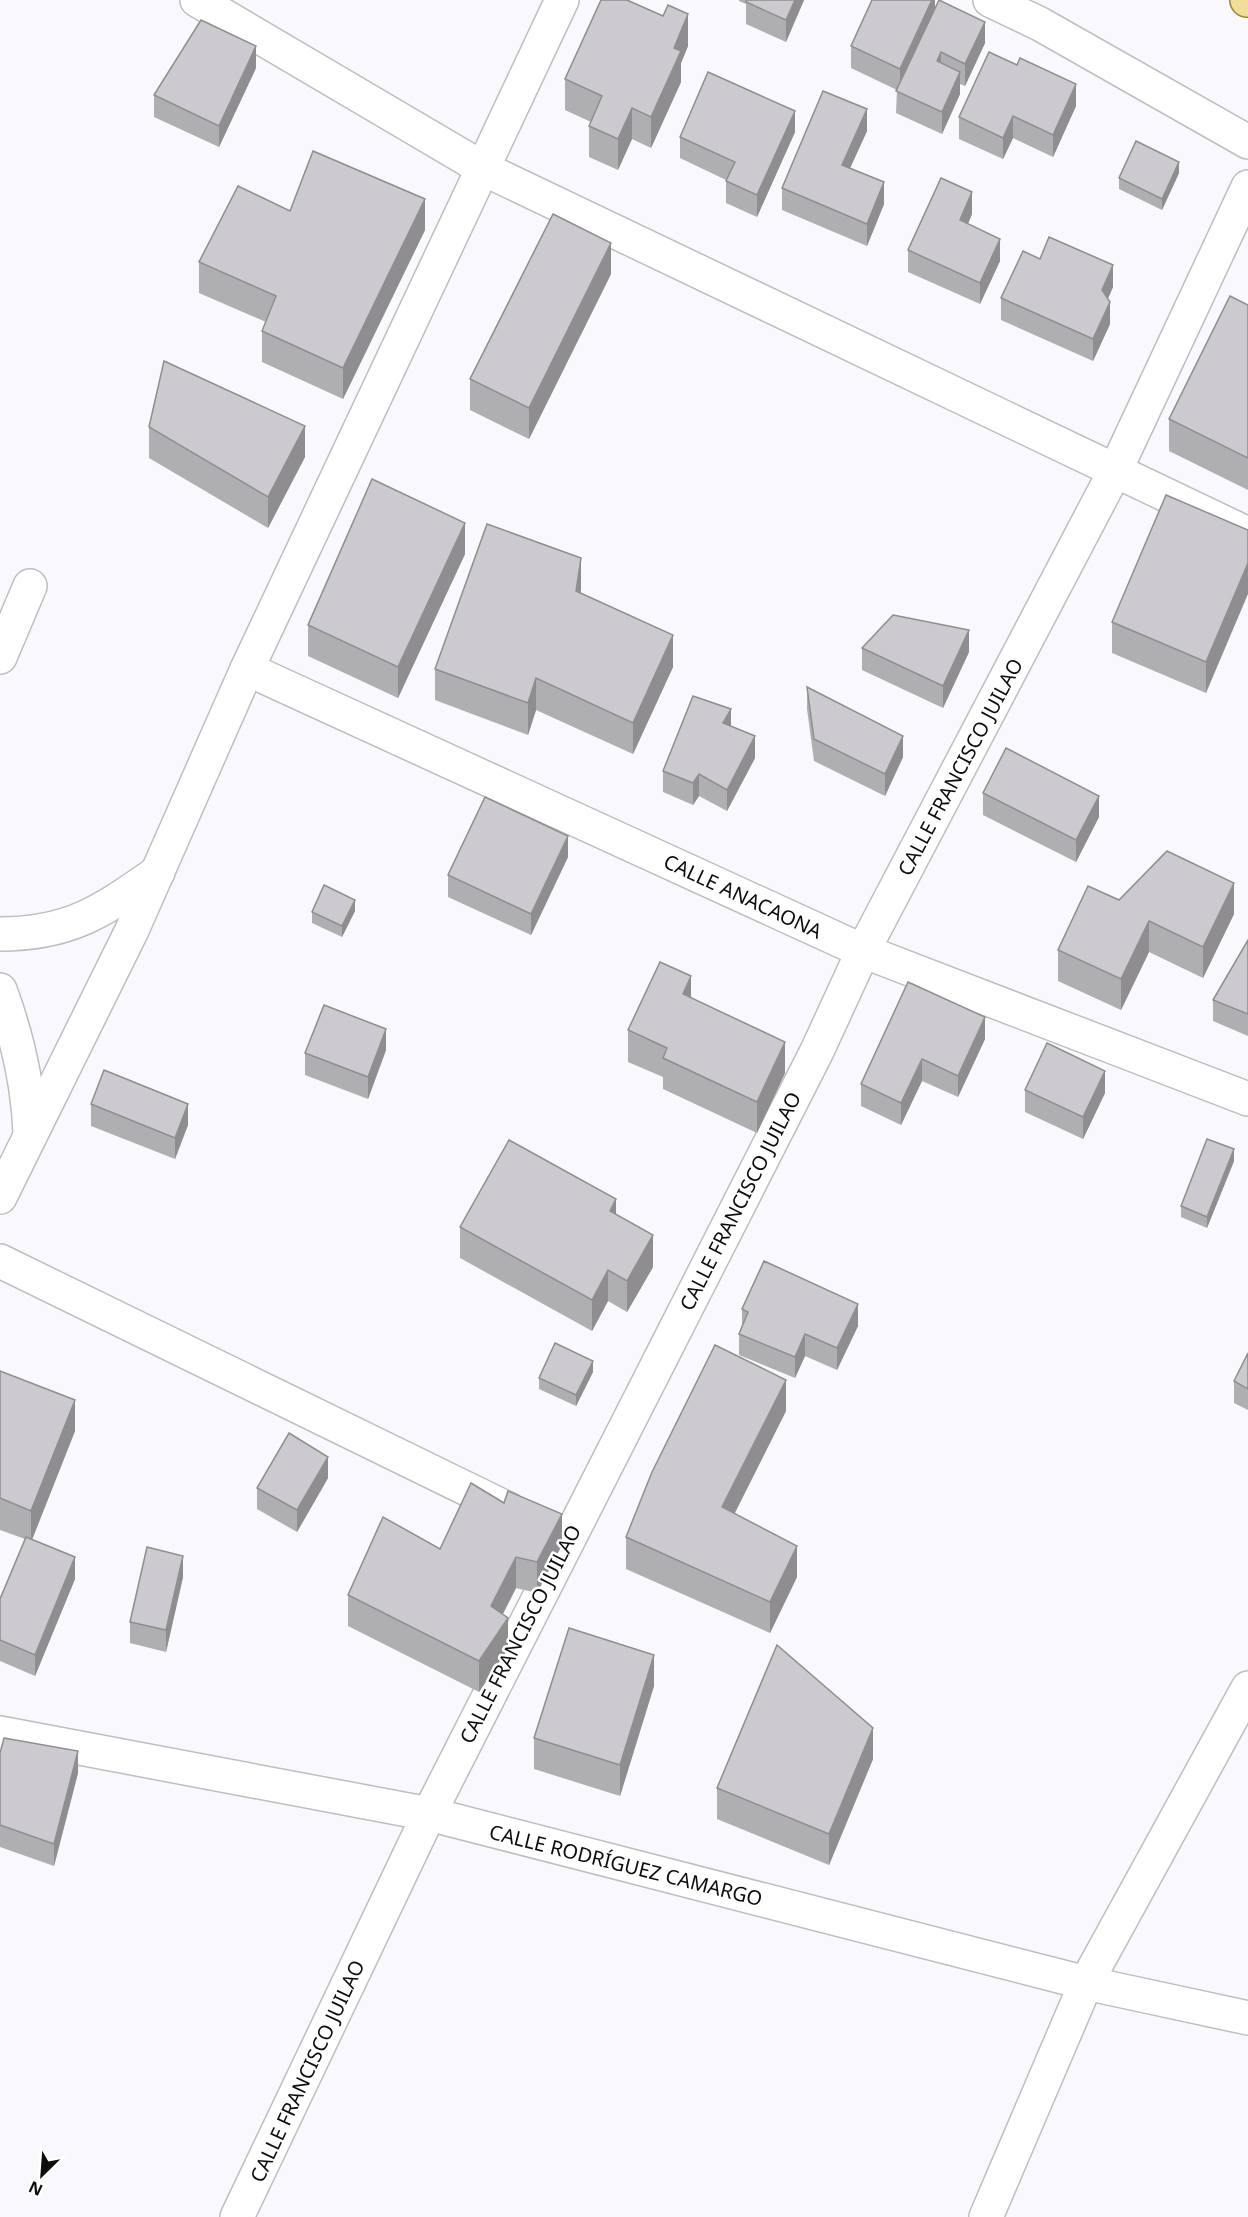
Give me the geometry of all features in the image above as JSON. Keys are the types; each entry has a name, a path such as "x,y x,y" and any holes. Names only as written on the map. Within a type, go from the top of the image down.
{"street":[{"path":"197,0 484,169 1248,534"},
{"path":"0,1197 159,871 247,669 562,0"},
{"path":"990,0 1040,24 1248,142"},
{"name":"CALLE FRANCISCO JUILAO","path":"237,2217 429,1814 551,1530 817,1051 863,951 1116,469 1248,187"},
{"path":"0,657 30,586"},
{"name":"CALLE ANACAONA","path":"247,669 863,951 1248,1099"},
{"path":"0,934 26,934 70,926 105,909 159,871"},
{"path":"0,990 20,1055 29,1098 30,1132"},
{"path":"0,1261 551,1530"},
{"path":"986,2217 1086,1983 1248,1688"},
{"name":"CALLE RODRÍGUEZ CAMARGO","path":"0,1733 429,1814 1086,1983 1248,2018"}],"building":[{"path":"601,0 627,0 663,16 668,5 688,14 674,48 681,51 651,117 632,108 618,139 589,126 602,96 565,79"},
{"path":"747,0 795,0 786,20 746,2"},
{"path":"872,0 932,0 900,69 851,46"},
{"path":"939,0 985,22 965,64 941,52 937,61 960,72 942,112 896,91"},
{"path":"201,20 256,46 219,126 154,95"},
{"path":"989,52 1017,65 1020,58 1076,84 1053,135 1013,116 1003,138 959,117"},
{"path":"708,72 795,111 757,195 726,181 735,162 680,137"},
{"path":"823,91 867,109 842,165 884,182 867,224 782,188"},
{"path":"1136,141 1179,162 1162,199 1119,178"},
{"path":"313,151 425,199 343,368 262,331 276,296 199,262 238,186 290,211"},
{"path":"941,178 972,192 960,220 1000,239 980,283 908,250"},
{"path":"553,214 611,243 529,408 470,379"},
{"path":"1049,237 1113,265 1102,290 1110,302 1093,339 1001,298 1023,251 1040,259"},
{"path":"1230,296 1248,305 1248,458 1169,419"},
{"path":"164,361 305,426 268,497 149,427"},
{"path":"372,479 465,523 398,667 308,625"},
{"path":"1166,495 1248,530 1248,563 1206,662 1112,622"},
{"path":"487,524 581,558 576,591 673,635 633,723 536,678 528,703 435,669"},
{"path":"893,615 969,630 943,686 862,648"},
{"path":"807,687 903,736 885,774 814,739"},
{"path":"693,696 731,709 723,723 755,736 727,790 699,774 693,783 663,771"},
{"path":"1006,748 1099,796 1076,840 983,793"},
{"path":"485,797 568,836 531,914 448,875"},
{"path":"1167,851 1234,883 1203,947 1149,921 1121,979 1058,950 1088,886 1119,900"},
{"path":"324,885 355,900 342,926 312,912"},
{"path":"1248,940 1248,1014 1213,1000"},
{"path":"660,962 691,976 683,994 785,1042 757,1102 663,1058 667,1048 628,1030"},
{"path":"908,982 985,1017 958,1076 922,1059 901,1103 861,1084"},
{"path":"324,1005 386,1029 368,1077 305,1053"},
{"path":"1047,1043 1105,1071 1083,1117 1025,1090"},
{"path":"104,1070 188,1104 175,1138 91,1104"},
{"path":"1207,1139 1234,1149 1207,1217 1181,1206"},
{"path":"509,1140 616,1199 610,1211 653,1235 627,1281 608,1270 592,1300 460,1227"},
{"path":"764,1261 858,1304 837,1348 805,1334 795,1357 739,1334 748,1312 742,1309"},
{"path":"555,1343 593,1361 576,1395 539,1378"},
{"path":"715,1345 786,1380 722,1507 797,1546 770,1602 626,1537 652,1472"},
{"path":"1248,1353 1248,1389 1234,1381"},
{"path":"0,1371 75,1400 31,1511 0,1498"},
{"path":"289,1433 328,1457 297,1510 257,1488"},
{"path":"471,1483 504,1503 508,1491 562,1514 537,1562 516,1557 491,1606 508,1618 479,1661 348,1595 383,1517 440,1549"},
{"path":"26,1537 75,1557 35,1655 0,1640 0,1599"},
{"path":"147,1547 183,1556 166,1630 130,1622"},
{"path":"569,1628 654,1655 620,1765 534,1738"},
{"path":"777,1645 873,1728 829,1834 717,1788"},
{"path":"4,1738 78,1751 54,1844 0,1825 0,1753"}]}
